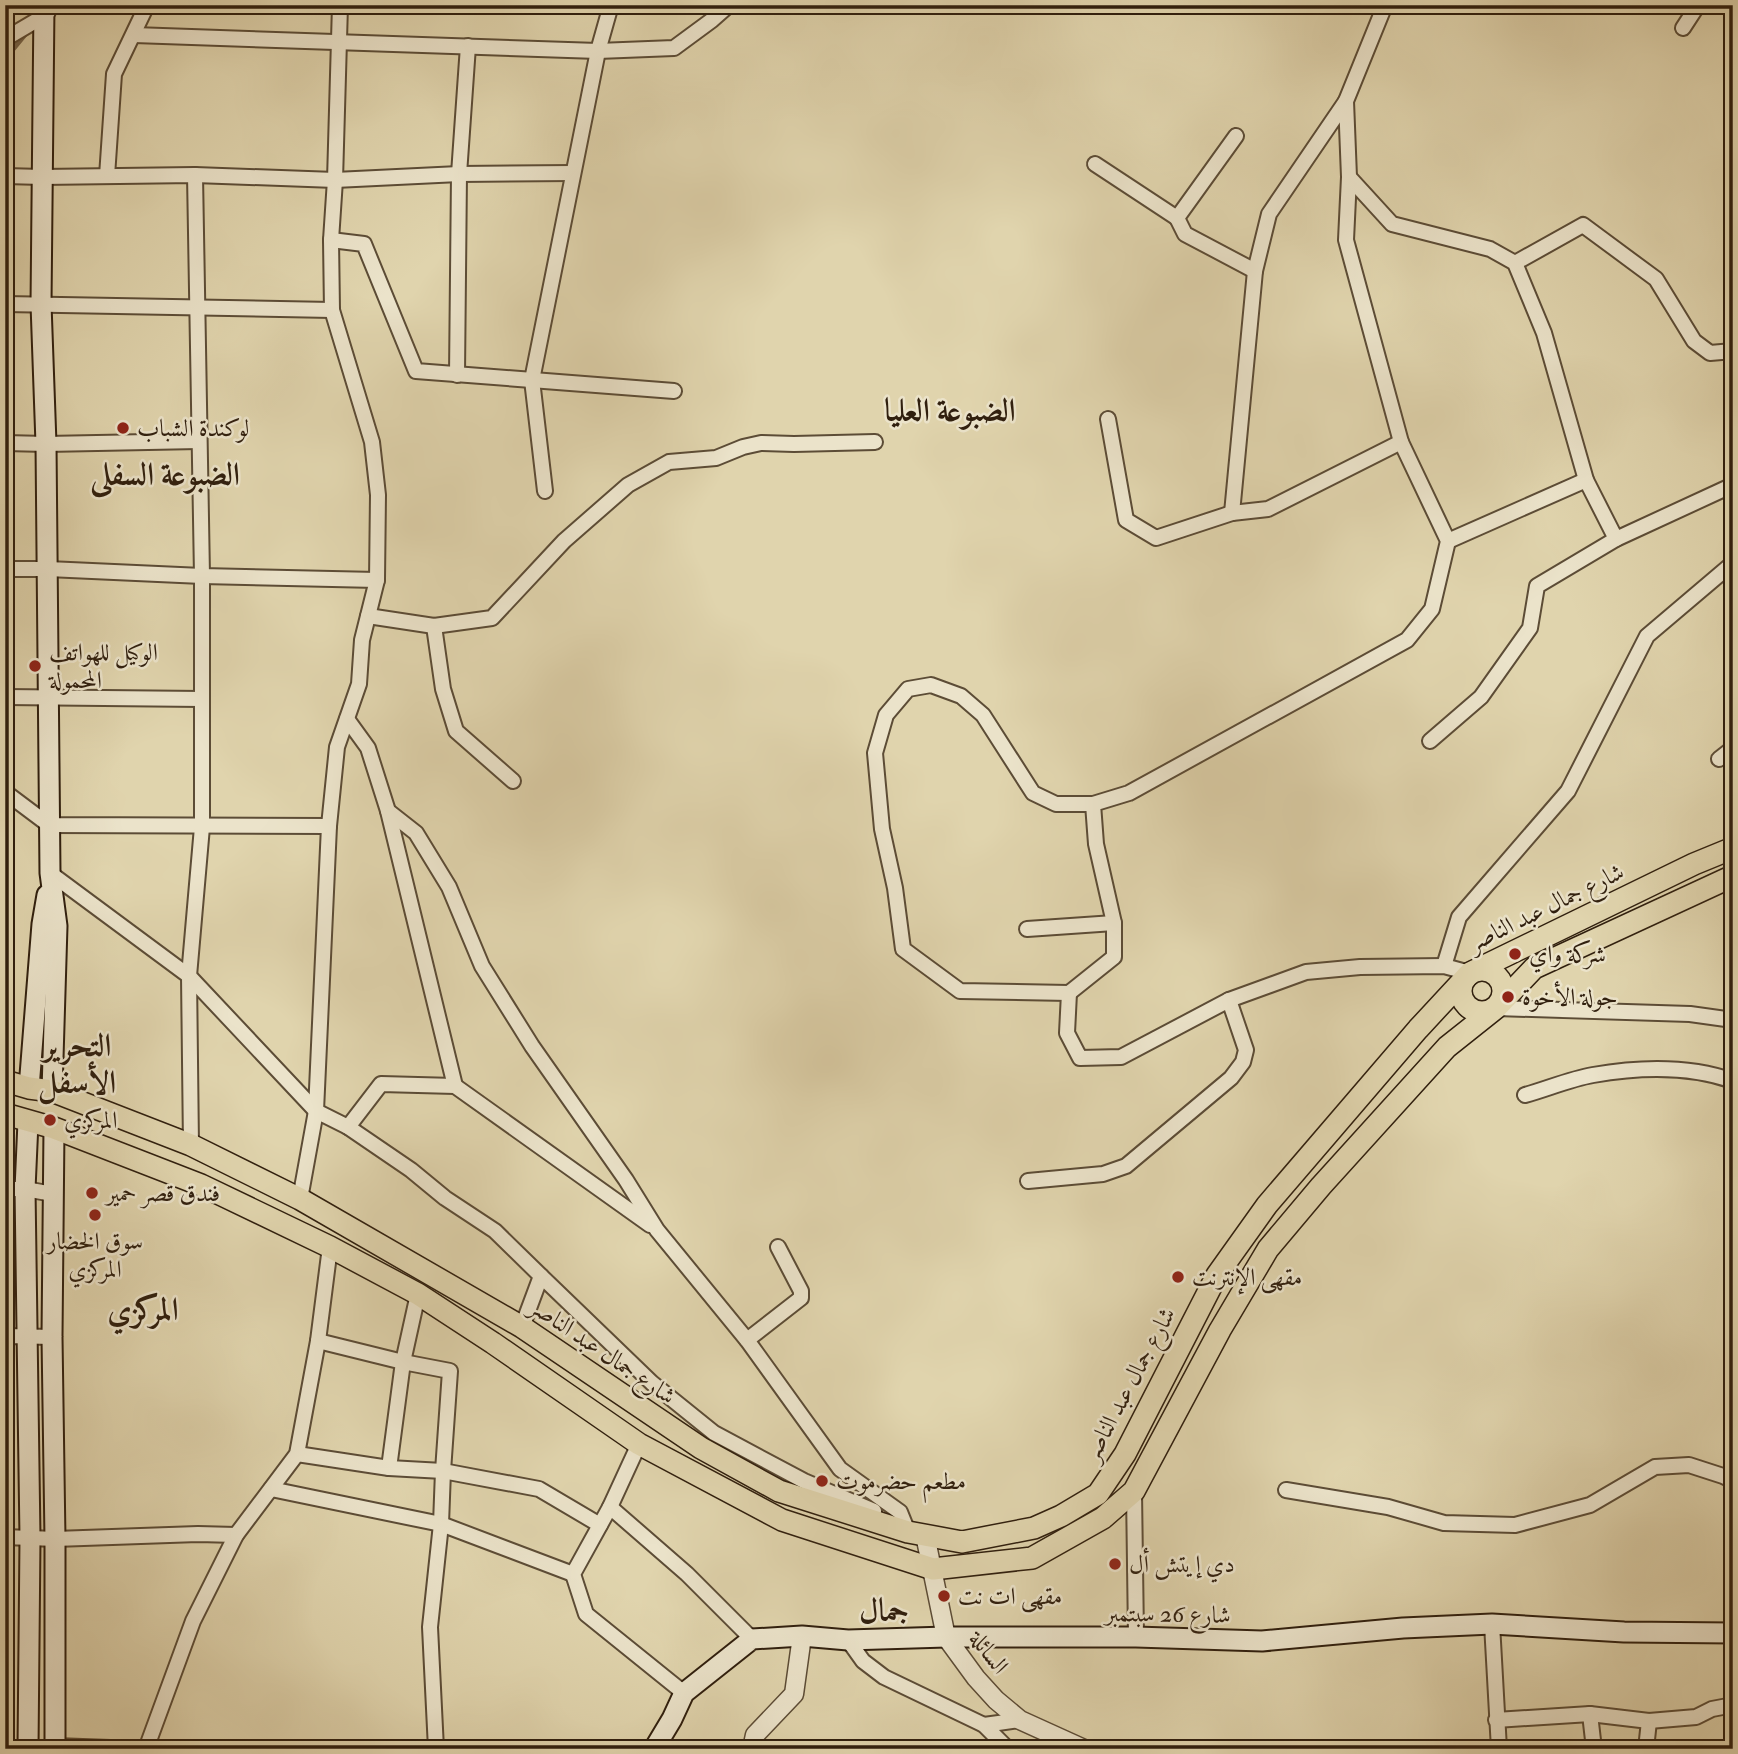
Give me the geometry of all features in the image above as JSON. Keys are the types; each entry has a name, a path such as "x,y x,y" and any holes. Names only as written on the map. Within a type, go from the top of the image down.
{"main road":[{"path":"47,9 41,304 48,569 50,873 57,926 52,1091"},
{"name":"شارع جمال عبد الناصر","path":"5,1081 52,1091 191,1145 300,1199 522,1327 701,1448 779,1491 962,1542 1034,1528 1062,1516 1098,1494 1125,1454 1217,1275 1267,1205 1418,1029 1470,973 1694,864 1733,848"},
{"path":"29,1088 42,924 50,873"},
{"name":"شارع جمال عبد الناصر","path":"5,1114 54,1128 201,1185 330,1247 418,1294 639,1444 782,1520 933,1569 1032,1558 1103,1518 1134,1490 1220,1330 1268,1249 1321,1186 1447,1047 1496,1008 1534,968 1733,876"},
{"path":"1488,971 1501,980 1503,988 1496,1008 1478,1011 1465,1004 1460,990 1470,973 1488,971"},
{"path":"28,1122 15,1189 27,1337 30,1538 28,1749"},
{"path":"54,1128 52,1337 55,1747"},
{"name":"شارع 26 سبتمبر","path":"752,1639 802,1636 848,1640 1136,1637 1262,1641 1403,1628 1492,1624 1625,1632 1733,1633"},
{"path":"654,1749 684,1693 752,1639"}],"street":[{"path":"107,176 114,74 147,5"},
{"path":"300,1199 316,1111 329,826 337,747 359,684 362,640 377,580 378,495 372,442 332,310 331,240 340,5"},
{"path":"545,491 533,380 598,51 611,5"},
{"path":"134,35 598,51 674,48 729,5"},
{"path":"1232,513 1255,271 1269,214 1346,101 1385,5"},
{"path":"1683,29 1698,5"},
{"path":"5,39 47,9"},
{"path":"457,375 459,174 468,46"},
{"path":"1093,804 1096,844 1114,923 1114,957 1069,993 960,990 903,950 895,888 882,829 875,753 886,715 908,689 931,685 961,696 983,715 1033,793 1056,804 1093,804 1129,793 1407,640 1432,609 1448,541 1401,442 1346,240 1349,177 1346,101"},
{"path":"1177,218 1236,136"},
{"path":"1095,164 1177,218 1185,234 1255,271"},
{"path":"5,176 195,175 335,180 459,174 573,173"},
{"path":"191,1145 189,976 202,827 195,175"},
{"path":"1349,177 1392,224 1490,249 1515,263 1544,332 1586,480 1616,539"},
{"path":"1515,263 1583,225 1656,279 1694,341 1710,353 1733,351"},
{"path":"331,240 365,244 416,371 674,391"},
{"path":"5,304 332,310"},
{"path":"1108,419 1126,520 1156,538 1232,513 1268,509 1401,442"},
{"path":"5,443 199,441"},
{"path":"368,616 434,625 492,618 565,541 628,485 669,462 716,457 761,443 875,442"},
{"path":"1448,541 1586,480"},
{"path":"1430,741 1481,697 1530,628 1536,586 1616,539 1733,485"},
{"path":"1444,966 1459,917 1568,791 1647,636 1733,563"},
{"path":"5,569 377,580"},
{"path":"434,625 443,689 456,731 513,781"},
{"path":"5,697 202,699"},
{"path":"347,719 368,748 388,811 455,1086"},
{"path":"1719,759 1733,748"},
{"path":"5,792 49,825 329,826"},
{"path":"388,811 416,834 449,887 482,966 532,1046 626,1180 657,1230 747,1340 839,1469 900,1511 912,1530"},
{"path":"50,873 189,976 316,1111 348,1127 495,1231 652,1383 714,1433 804,1481 912,1530"},
{"path":"1027,929 1114,923"},
{"path":"1069,993 1067,1033 1080,1058 1121,1058 1229,1000 1306,972 1360,967 1444,966 1470,973"},
{"path":"1028,1181 1103,1174 1126,1166 1231,1078 1243,1062 1245,1050 1229,1000"},
{"path":"1496,1008 1690,1014 1733,1020"},
{"path":"1525,1095 1591,1075 1661,1068 1715,1074 1733,1080"},
{"path":"348,1127 381,1084 455,1086 657,1230"},
{"path":"15,1189 53,1194"},
{"path":"146,1749 193,1621 236,1535 297,1454 318,1341 330,1247"},
{"path":"747,1340 801,1298 801,1291 778,1247"},
{"path":"522,1327 541,1276"},
{"path":"389,1468 403,1362 418,1294"},
{"path":"5,1336 52,1337"},
{"path":"318,1341 450,1371 441,1524 430,1627 436,1749"},
{"path":"639,1444 610,1507 573,1574 586,1614 684,1693"},
{"path":"297,1454 389,1468 443,1471 539,1489 600,1525"},
{"path":"1286,1490 1388,1507 1444,1523 1515,1525 1590,1506 1655,1467 1689,1465 1733,1482"},
{"path":"271,1489 441,1524 573,1574"},
{"path":"1134,1490 1136,1637"},
{"path":"610,1507 687,1574 752,1639"},
{"name":"السائلة","path":"912,1530 933,1569 946,1637 976,1678 996,1700 1020,1720 1084,1749"},
{"path":"5,1537 55,1539 236,1535"},
{"path":"1492,1624 1499,1749"},
{"path":"752,1749 755,1735 794,1695 802,1636"},
{"path":"848,1640 863,1661 884,1677 984,1726 1008,1749"},
{"path":"1496,1720 1590,1714 1649,1721 1696,1717 1712,1709 1733,1706"},
{"path":"1590,1714 1594,1749"},
{"path":"984,1726 1020,1720"},
{"path":"1646,1749 1649,1721"},
{"path":"55,1747 138,1749"}],"waterway":[{"path":"5,59 28,31"}],"place":[{"name":"لوكندة الشباب","path":"123,428"},
{"name":"الوكيل للهواتف المحمولة","path":"35,666"},
{"name":"شركة واي","path":"1515,954"},
{"name":"جولة الأخوة","path":"1508,997"},
{"name":"المركزي","path":"50,1120"},
{"name":"فندق قصر حمير","path":"92,1193"},
{"name":"سوق الخضار المركزي","path":"95,1215"},
{"name":"مقهى الإنترنت","path":"1178,1277"},
{"name":"مطعم حضرموت","path":"822,1481"},
{"name":"دي إيتش أل","path":"1115,1564"},
{"name":"مقهى ات نت","path":"944,1596"}],"district":[{"name":"الضبوعة العليا","path":"950,410"},
{"name":"الضبوعة السفلى","path":"165,474"},
{"name":"التحرير الأسفل","path":"77,1064"},
{"name":"المركزي","path":"143,1309"},
{"name":"جمال","path":"884,1610"}]}
